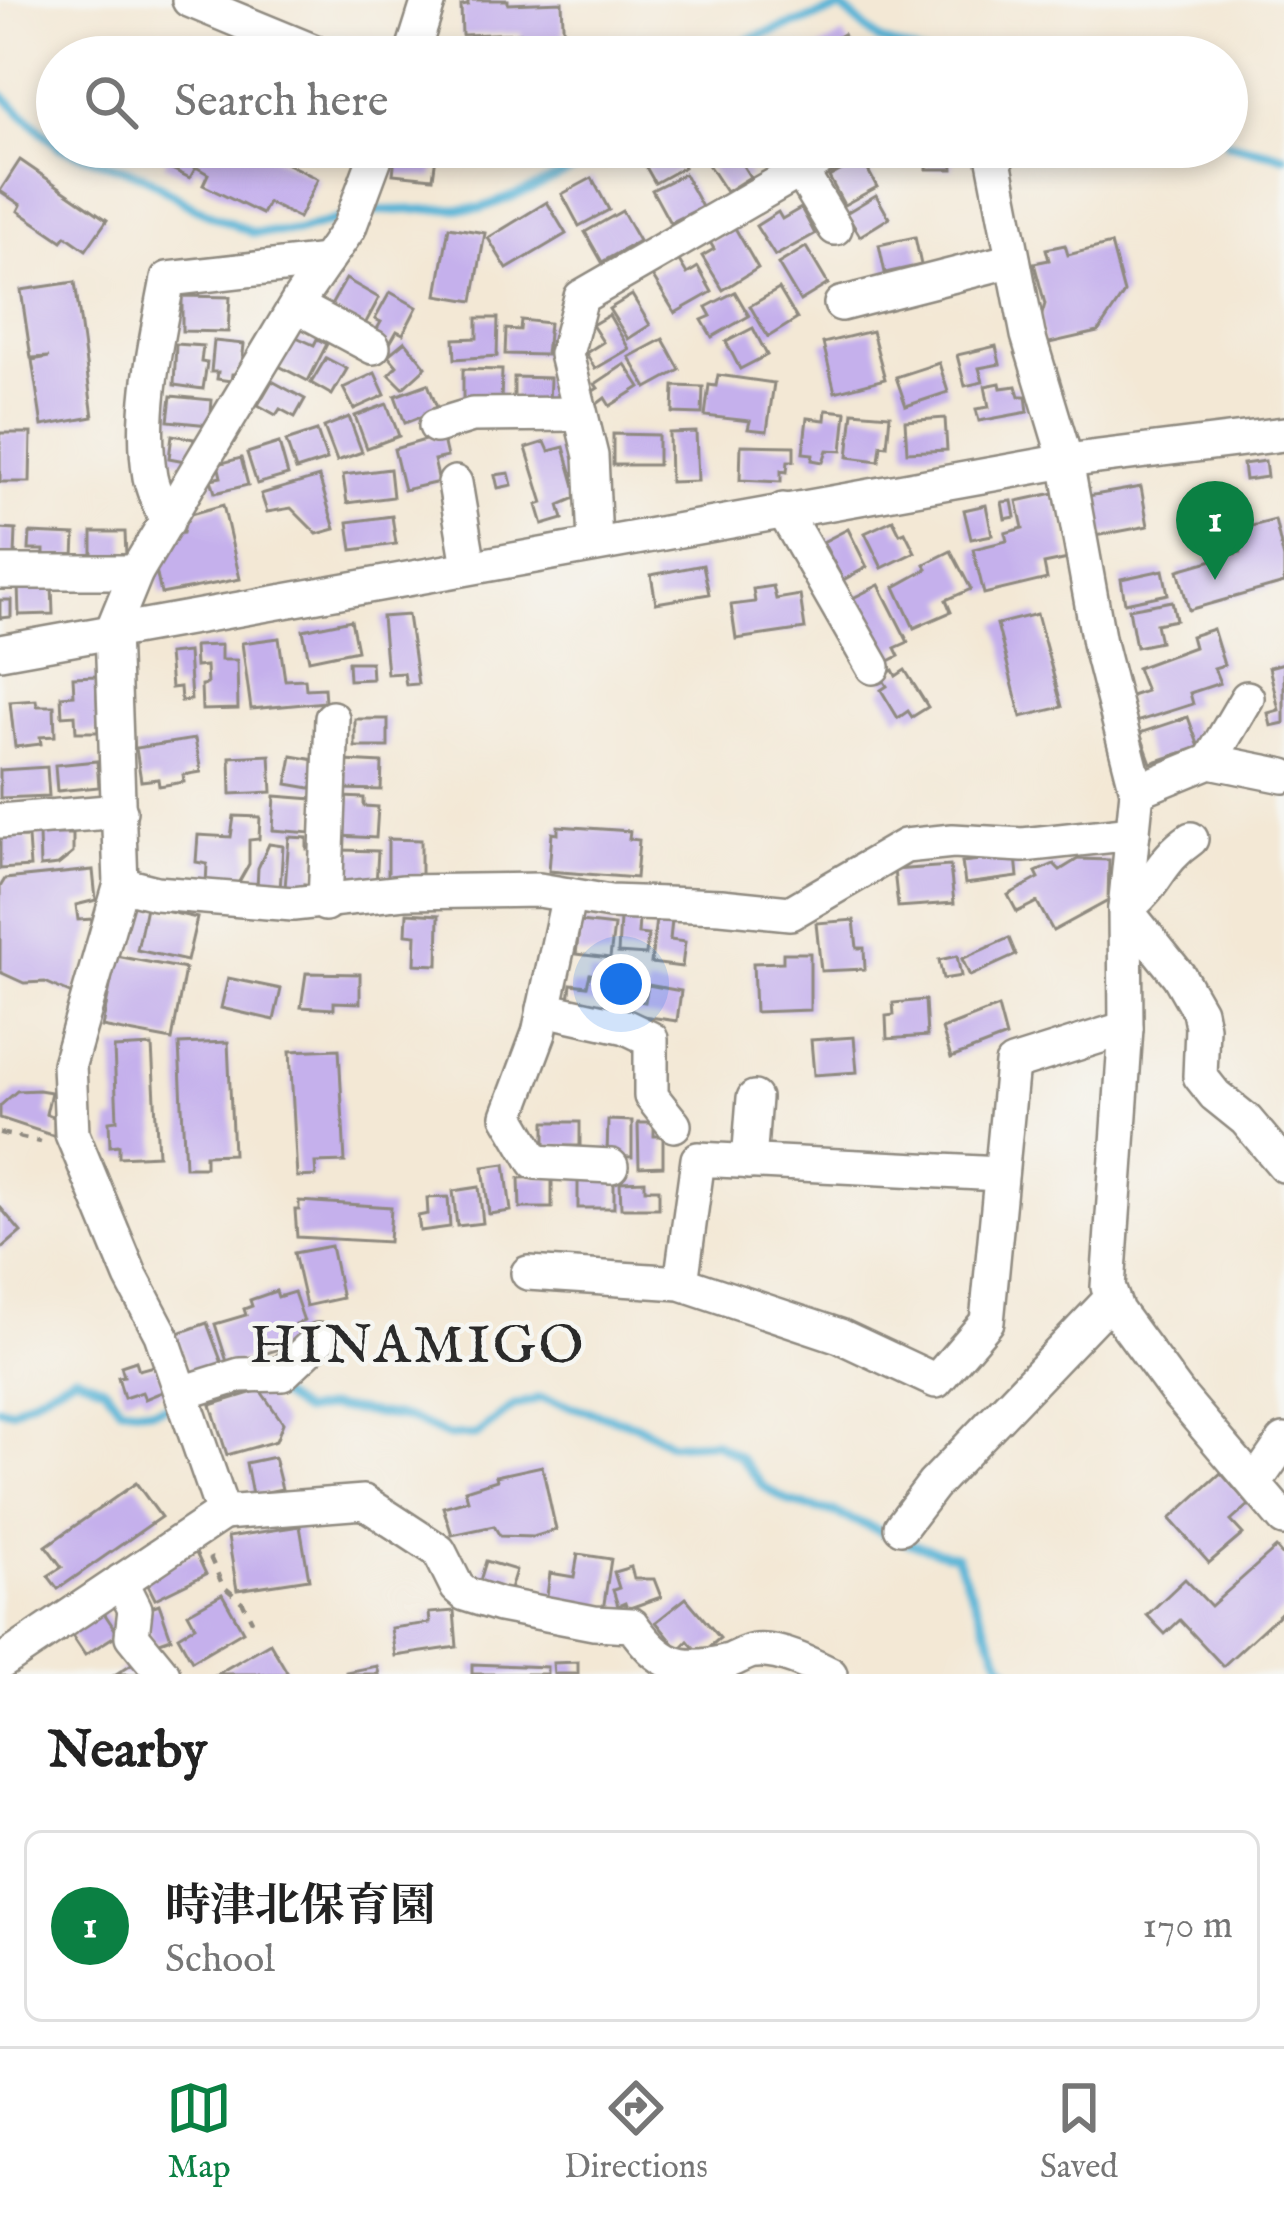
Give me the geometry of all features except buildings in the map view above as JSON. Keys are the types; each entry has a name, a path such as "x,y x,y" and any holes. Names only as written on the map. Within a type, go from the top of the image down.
{"street":[{"path":"189,0 276,36"},
{"path":"418,36 429,0"},
{"path":"210,1522 187,1404 161,1334 131,1277 72,1135 69,1064 121,884 112,631 136,572 296,306 350,228 372,168"},
{"path":"596,543 591,456 566,354 581,297 804,168"},
{"path":"996,168 1028,335 1066,461 1099,643 1137,791 1125,909 1126,1028 1109,1233 1111,1299 1178,1394 1284,1519"},
{"path":"800,170 835,228"},
{"path":"842,304 1013,260"},
{"path":"166,522 151,482 146,443 168,278 326,261"},
{"path":"296,306 373,347"},
{"path":"436,425 472,416 580,413"},
{"path":"0,652 1066,461 1284,434"},
{"path":"455,483 469,566"},
{"path":"783,511 873,667"},
{"path":"0,572 136,572"},
{"path":"1210,760 1246,698"},
{"path":"326,904 332,718"},
{"path":"1137,791 1210,760 1284,776"},
{"path":"0,821 120,811"},
{"path":"121,884 230,901 326,904 404,892 539,890 610,902 790,914 905,846 953,841 1023,845 1133,833"},
{"path":"1125,909 1144,896 1167,856 1191,839"},
{"path":"569,895 544,1009 508,1116 535,1162 611,1166"},
{"path":"1125,909 1179,976 1198,1011 1200,1076 1284,1165"},
{"path":"544,1009 626,1027 651,1039 651,1096 674,1125"},
{"path":"528,1273 682,1283 840,1336 936,1382 988,1322 1012,1064 1126,1028"},
{"path":"749,1162 754,1098"},
{"path":"682,1283 698,1160 1001,1174"},
{"path":"901,1527 933,1485 1111,1299"},
{"path":"187,1404 240,1375 282,1374 317,1340"},
{"path":"1256,1483 1284,1441"},
{"path":"0,1663 210,1522 364,1502 439,1551 465,1594 594,1623 632,1624 662,1662 680,1668 722,1664 755,1650 807,1662 830,1674"},
{"path":"121,1581 135,1609 132,1636 164,1674"}],"path":[{"path":"210,1522 223,1586 243,1603 252,1621"}],"waterway":[{"path":"759,36 842,8 874,36"},
{"path":"0,93 36,126"},
{"path":"1248,148 1284,156"},
{"path":"121,168 253,233 299,231 345,217"},
{"path":"367,211 482,208 575,168"},
{"path":"0,1408 11,1410 75,1375 105,1387 120,1407 152,1410 178,1403"},
{"path":"264,1386 303,1412 330,1407 408,1418 448,1436 476,1435 514,1406 540,1398 635,1424 671,1444 714,1442 739,1457 763,1486 790,1502 836,1513 956,1556 1001,1662 1014,1674"}],"place":[{"name":"時津北保育園","path":"1215,580"}],"district":[{"name":"HINAMIGO","path":"418,1343"}]}
